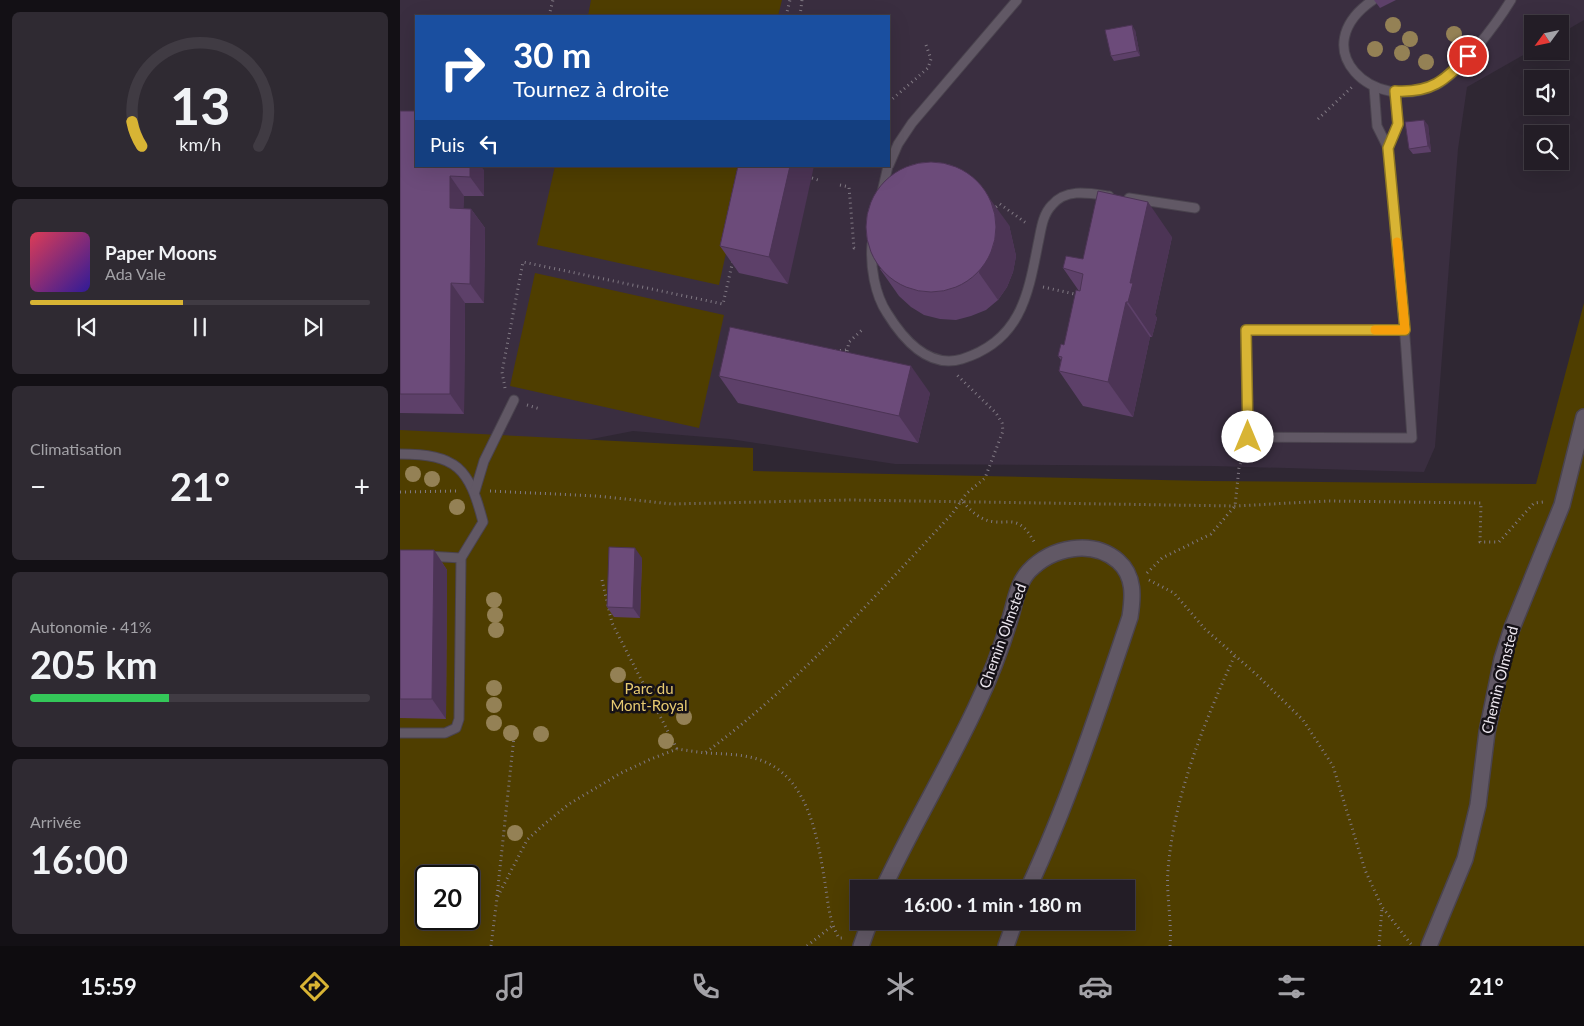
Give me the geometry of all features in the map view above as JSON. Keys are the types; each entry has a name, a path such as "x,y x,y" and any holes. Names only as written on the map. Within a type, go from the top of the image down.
{"street":[{"name":"Chemin Olmsted","path":"1429,946 1465,860 1478,805 1487,732 1502,659 1512,628 1562,505 1584,417"},
{"name":"Chemin Olmsted","path":"888,880 977,706 1010,620 1018,590 1029,571 1054,552 1069,548 1087,548 1104,552 1119,562 1130,576 1133,598 1130,617 1074,782 1058,824 1032,880"},
{"path":"862,943 867,930"},
{"path":"1006,946 1012,930"}],"lane":[{"path":"890,164 898,144 912,123 1017,0"},
{"path":"1373,0 1350,20 1344,35 1346,55 1360,80 1374,87 1395,91 1416,91 1442,82 1487,34 1511,0"},
{"path":"1374,87 1377,126 1388,148 1405,330 1412,438 1248,437 1246,330 1405,330"},
{"path":"1388,148 1398,124 1395,91"},
{"path":"879,204 889,167"},
{"path":"874,232 873,270 877,291 885,310 902,334 918,350 932,358 949,361 966,358 986,349 1001,338 1014,322 1030,284 1045,215 1051,205 1063,196 1083,192 1196,208"},
{"path":"475,491 484,461 514,400"},
{"path":"400,454 430,454 452,463 464,474 475,491 483,522 461,558 460,719 456,728 445,733 400,733"},
{"path":"417,556 461,558"}],"path":[{"path":"549,15 553,0"},
{"path":"786,15 790,0"},
{"path":"800,15 802,0"},
{"path":"890,101 928,68 931,59 926,46"},
{"path":"1318,119 1360,80"},
{"path":"812,178 818,180"},
{"path":"840,185 849,187 854,248 860,248"},
{"path":"996,208 1000,204 1033,228"},
{"path":"540,409 514,400 505,388 502,372 523,262 723,304 734,258"},
{"path":"1039,286 1081,295"},
{"path":"846,358 849,342 862,330"},
{"path":"827,351 847,350"},
{"path":"705,753 749,720 836,638 962,501 966,494 985,478 1001,440 1003,427 996,413 951,368"},
{"path":"1239,468 1235,506 1211,534 1162,558 1143,577 1174,593 1205,630 1235,655 1303,720 1333,766 1364,870 1382,907 1413,946"},
{"path":"400,492 475,491 541,493 672,504 850,500 1235,506 1328,501 1481,503 1480,542 1499,542 1536,503"},
{"path":"962,501 975,515 997,522 1009,521 1022,526 1029,534"},
{"path":"602,580 612,622 677,749"},
{"path":"1170,946 1172,925 1168,871 1177,814 1194,753 1235,655"},
{"path":"491,946 515,727"},
{"path":"497,898 527,840 569,804 621,774 677,749 745,756 764,761 783,772 798,789 808,812 819,847 832,926 839,938 862,943"},
{"path":"1379,946 1382,907"},
{"path":"807,946 832,926"}],"shaded area":[{"path":"400,0 1584,0 1584,20 1569,29 1569,15 1524,15 1524,55 1467,87 1458,149 1435,447 1424,472 1213,466 895,464 730,439 633,431 556,446 400,442"}],"green space":[{"path":"591,0 782,0 778,15 588,15"},
{"path":"555,167 745,167 719,285 537,245"},
{"path":"535,273 724,315 699,428 510,386"},
{"name":"Parc du Mont-Royal","path":"1584,303 1584,946 400,946 400,430 753,448 753,471 1207,481 1536,484"}],"building":[{"path":"1132,25 1137,51 1111,56 1105,30"},
{"path":"400,111 415,111 415,167 470,167 470,177 450,176 450,208 471,209 470,284 451,283 450,394 400,394"},
{"path":"1424,120 1428,146 1409,149 1405,122"},
{"path":"931,162 944,163 956,167 977,181 991,202 995,214 995,240 991,252 977,273 956,287 944,291 931,292 918,291 906,287 885,273 871,252 867,240 866,227 867,214 871,202 885,181 906,167 918,163"},
{"path":"738,167 790,167 769,257 720,246"},
{"path":"1098,191 1148,202 1130,283 1133,283 1128,302 1126,302 1108,382 1059,371 1062,357 1058,356 1061,344 1064,345 1076,290 1080,291 1083,274 1063,268 1066,256 1083,259"},
{"path":"730,327 911,366 899,416 719,376"},
{"path":"609,547 635,548 633,608 607,607"},
{"path":"400,550 434,550 432,699 400,699"}],"slow traffic":[{"path":"1375,330 1405,330 1397,242"}],"route":[{"path":"1248,437 1246,330 1405,330 1388,148 1398,124 1395,91 1416,91 1436,85 1450,75 1468,56"}]}
